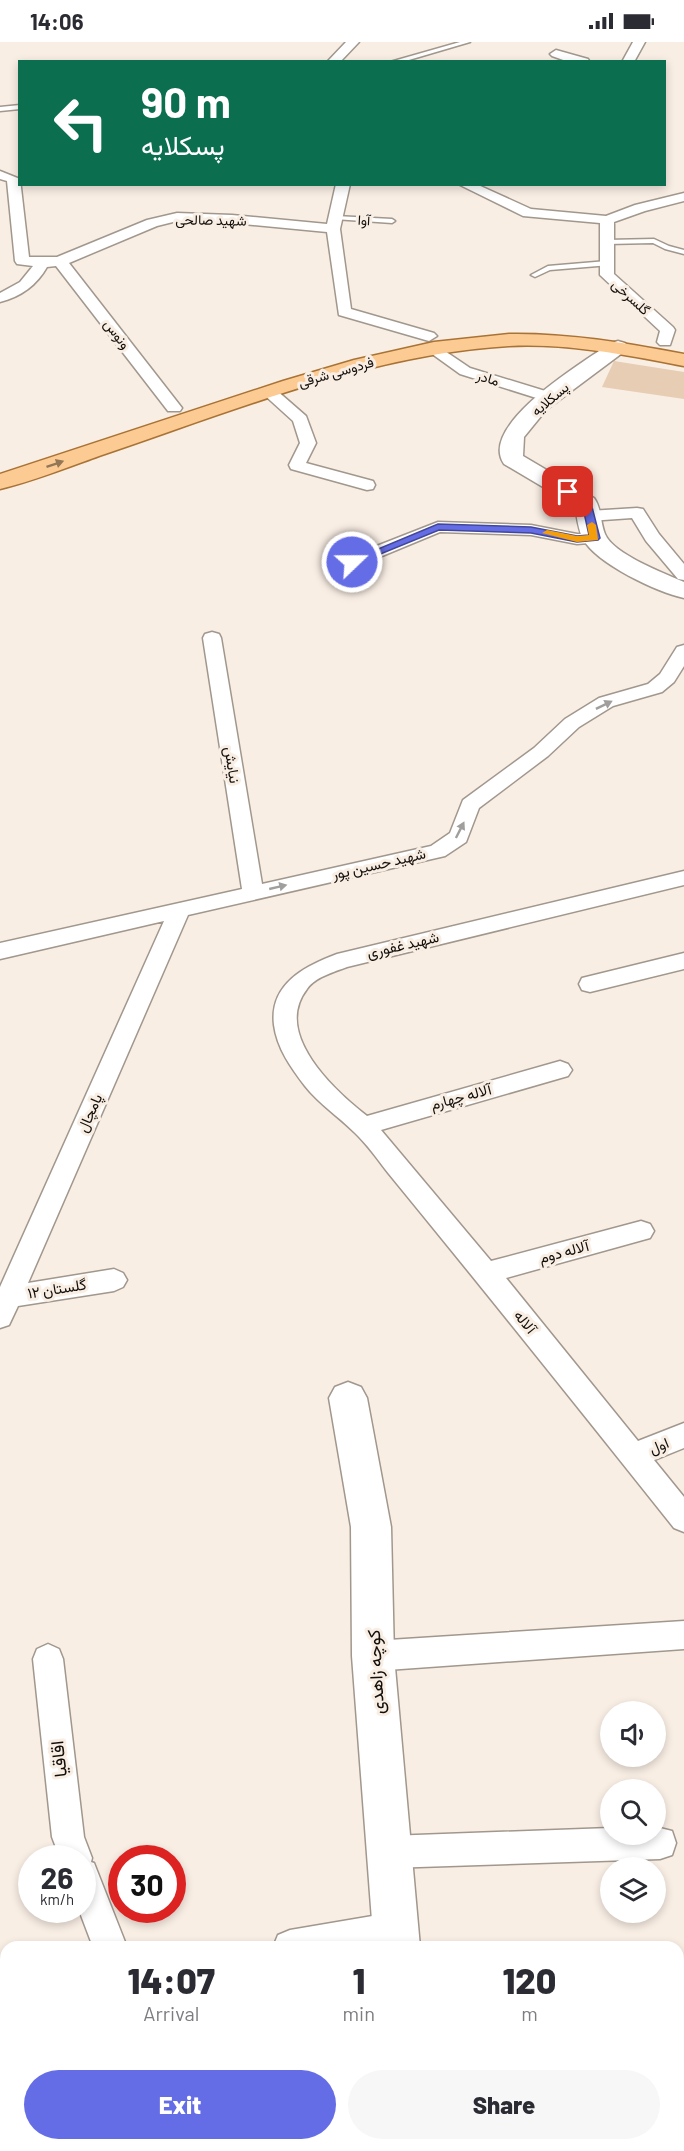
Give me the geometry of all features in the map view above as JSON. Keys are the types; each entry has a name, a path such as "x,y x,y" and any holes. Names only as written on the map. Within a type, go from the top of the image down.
{"main road":[{"name":"فردوسی شرقی","path":"0,465 355,351 431,342 507,326 576,328 674,343"},
{"name":"فردوسی شرقی","path":"0,482 269,392 431,342 511,340 573,342 618,347 684,360"}],"street":[{"path":"335,60 353,42"},
{"path":"629,60 639,42"},
{"path":"556,54 577,60"},
{"name":"شهید صالحی","path":"0,175 13,179 22,261 42,263 60,261 152,223 177,218 335,224"},
{"path":"342,186 335,224 344,312 431,342"},
{"path":"468,186 528,213 607,220 640,208 684,197"},
{"name":"گلسرخی","path":"607,220 607,276 668,330 674,343"},
{"name":"ونوس","path":"60,261 174,408"},
{"path":"0,298 22,289 37,276 42,263"},
{"name":"مادر","path":"431,342 465,371 549,397"},
{"name":"پسکلایه","path":"618,347 538,405 513,436 512,459 586,503 592,527 604,549 684,591"},
{"path":"269,392 300,419 308,443 297,465 367,485"},
{"path":"352,562 438,527 531,530 577,539 592,527 638,513 652,537 684,575"},
{"name":"نیایش","path":"212,638 253,893"},
{"name":"شهید حسین پور","path":"0,951 438,851 459,837 470,805 541,752 572,723 606,702 655,688 667,678 684,651"},
{"name":"شهید غفوری","path":"363,1126 345,1113 317,1085 290,1048 284,1013 298,983 345,958 684,878"},
{"name":"پامچال","path":"3,1304 180,909"},
{"path":"590,984 684,961"},
{"name":"آلاله چهارم","path":"363,1126 560,1070"},
{"name":"آلاله","path":"363,1126 486,1273 684,1519"},
{"name":"آلاله دوم","path":"486,1273 641,1231"},
{"name":"گلستان ۱۲","path":"3,1304 114,1280"},
{"name":"کوچه زاهدی","path":"348,1398 370,1527 373,1656 396,1938"},
{"name":"اول","path":"633,1456 684,1435"},
{"path":"373,1656 684,1635"},
{"name":"اقاقیا","path":"48,1659 68,1836 71,1845"},
{"path":"389,1852 600,1845"},
{"path":"96,1911 108,1941"},
{"path":"361,1941 396,1938"}],"lane":[{"path":"400,60 467,42"},
{"path":"0,109 18,107"},
{"name":"آوا","path":"335,224 392,221"},
{"path":"607,242 654,241 684,252"},
{"path":"535,274 548,268 607,263"}],"shaded area":[{"path":"614,361 684,372 684,399 602,387"}],"slow traffic":[{"path":"547,533 577,539 595,538 592,525"}],"route":[{"path":"352,562 438,527 531,530 577,539 595,538 586,503 568,492"}]}
